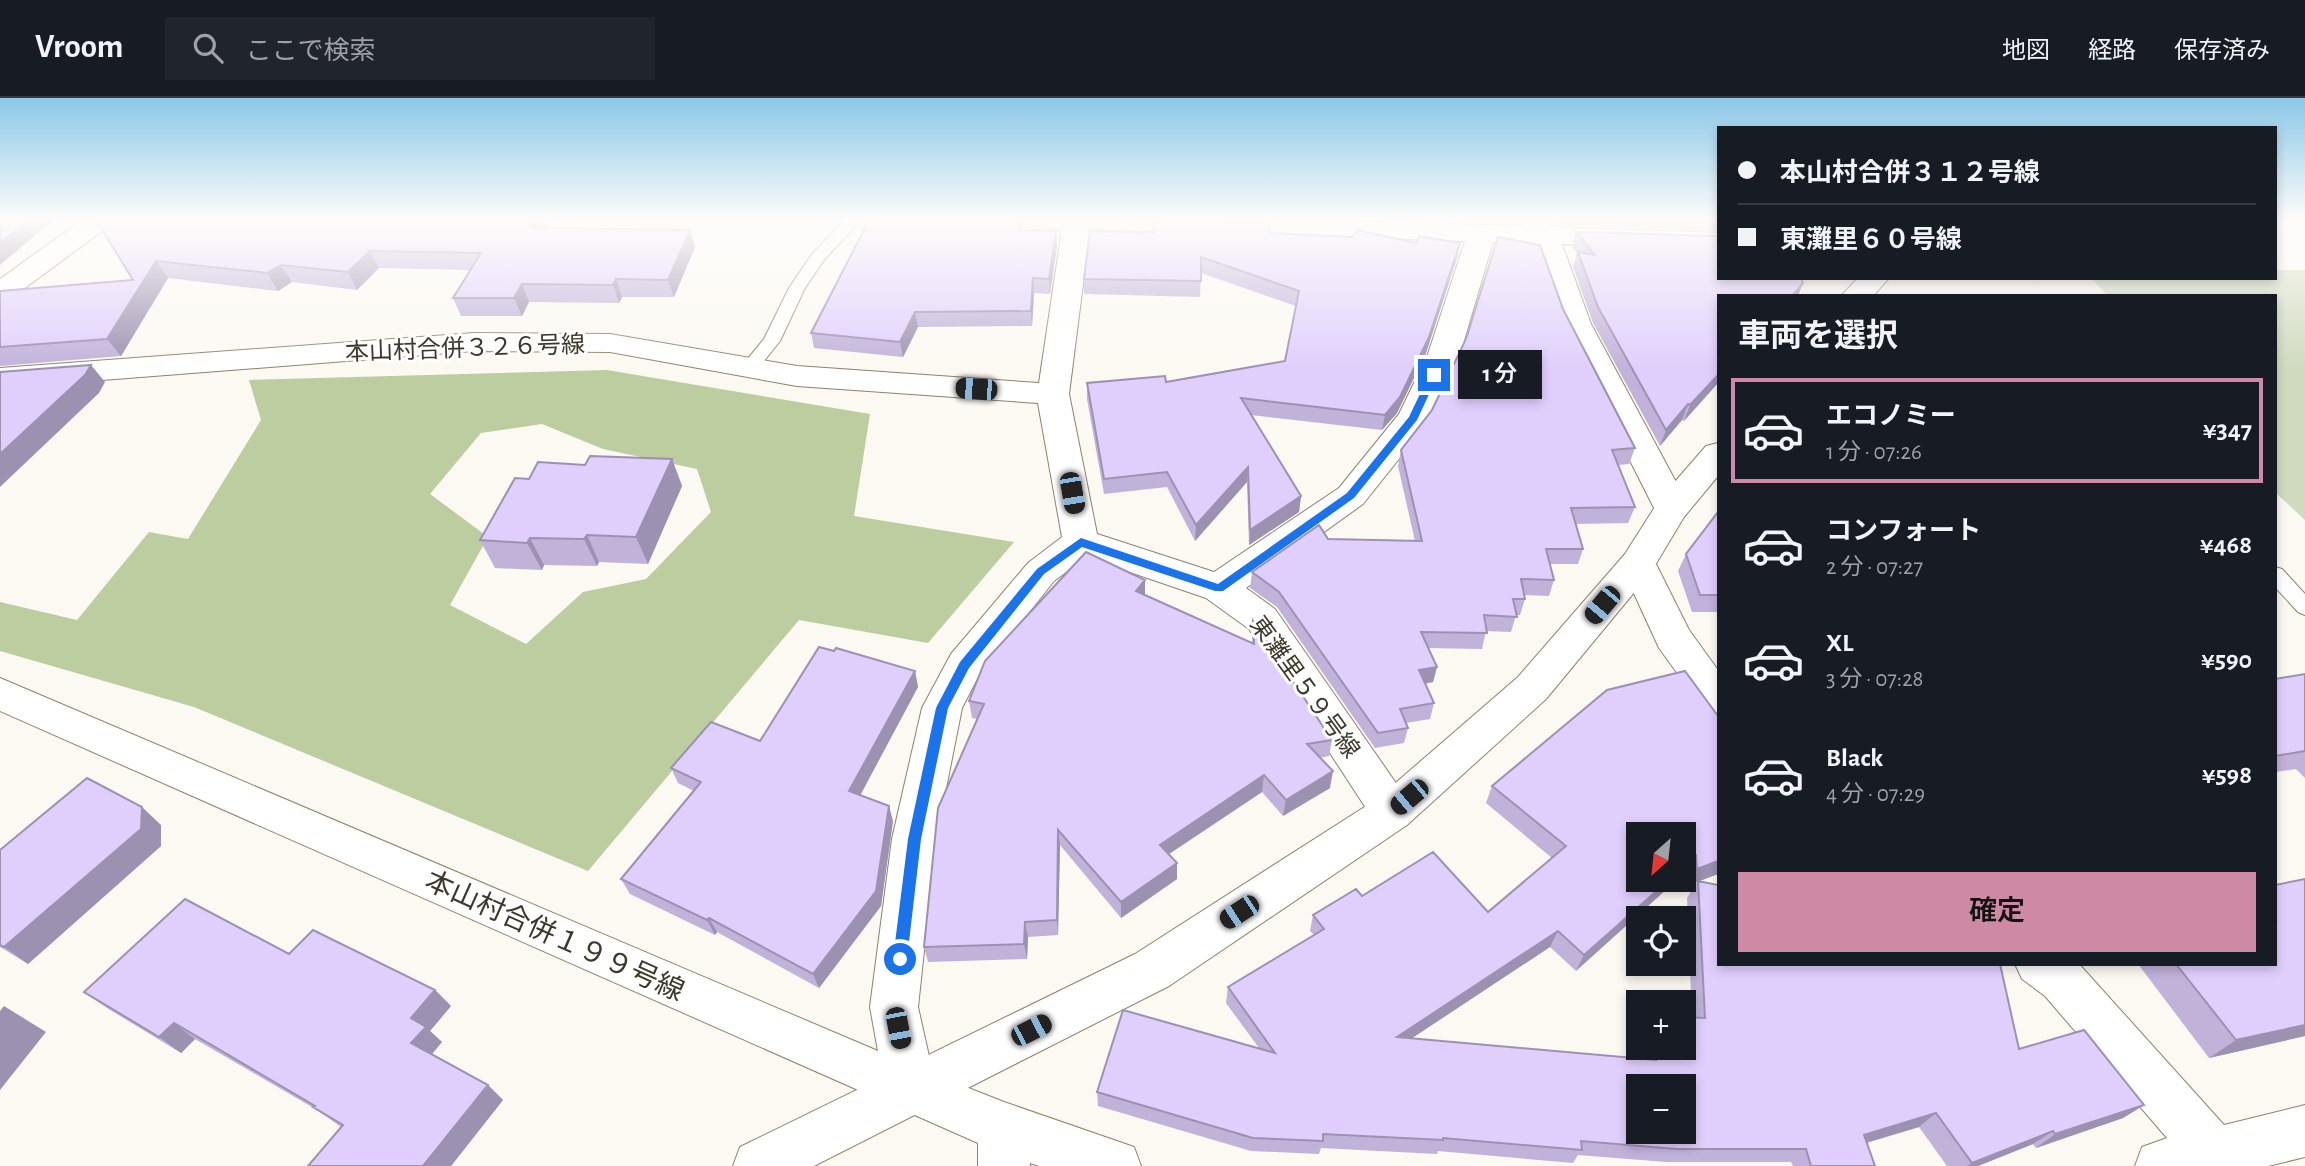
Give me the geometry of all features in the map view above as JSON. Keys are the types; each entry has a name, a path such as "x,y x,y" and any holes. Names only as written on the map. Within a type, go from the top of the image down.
{"street":[{"path":"0,293 31,270"},
{"path":"911,1090 894,1007 914,839 942,708 965,665 1041,572 1081,542 1054,394 1063,270"},
{"path":"1219,588 1351,496 1414,418 1444,354 1470,270"},
{"path":"1554,270 1576,324 1672,508"},
{"name":"本山村合併３２６号線","path":"0,379 474,342 610,342 797,376 1054,394"},
{"path":"760,1166 1152,970 1392,812 1532,688 1638,563 1672,508 1717,455"},
{"name":"東灘里５９号線","path":"1081,542 1219,588 1262,619 1392,812"},
{"path":"1638,563 1673,638 1717,698"},
{"name":"本山村合併１９９号線","path":"0,694 911,1090 1004,1147 1115,1166"},
{"path":"2042,966 2062,980 2218,1160"},
{"path":"2161,1166 2218,1160 2305,1131"}],"lane":[{"path":"750,367 772,341 797,288 809,270"},
{"path":"2277,576 2305,607"}],"green space":[{"path":"2277,270 2305,270 2305,520 2277,494 2277,294 2106,294 2093,280 2277,280"},
{"path":"607,370 870,414 854,516 1014,542 928,643 799,620 588,871 194,707 0,651 0,602 77,620 149,532 188,539 261,420 249,380","holes":["542,424 603,449 697,469 711,512 646,579 583,592 526,644 450,605 488,537 430,494 481,433"]}],"building":[{"path":"127,270 150,270 107,339 0,347 0,291 133,280"},
{"path":"238,270 273,270 267,273"},
{"path":"471,270 672,270 668,280 616,279 613,285 522,284 514,298 453,298"},
{"path":"843,270 1050,270 1049,279 1033,278 1031,311 915,312 900,342 811,333"},
{"path":"1085,270 1201,270 1201,281 1084,279"},
{"path":"1238,270 1451,270 1429,337 1400,397 1385,415 1241,398 1301,496 1250,530 1248,467 1196,525 1167,472 1104,479 1087,383 1165,376 1166,382 1285,361 1299,291"},
{"path":"1488,270 1549,270 1563,309 1635,448 1612,450 1635,507 1571,508 1583,549 1546,549 1554,580 1521,579 1525,599 1513,599 1517,617 1484,615 1487,633 1421,632 1437,667 1419,670 1434,703 1400,709 1408,728 1378,733 1279,592 1252,572 1319,525 1328,539 1422,541 1401,450 1432,410 1466,339"},
{"path":"1584,270 1717,270 1717,280 1802,280 1803,283 1794,294 1717,294 1717,376 1666,430 1598,307"},
{"path":"91,365 85,375 0,454 0,372"},
{"path":"590,456 672,459 636,537 587,535 584,539 530,538 527,543 480,540 515,478 529,479 538,462 585,465"},
{"path":"1717,513 1717,595 1700,595 1686,554"},
{"path":"1086,552 1145,580 1136,591 1254,644 1253,621 1332,740 1307,744 1333,771 1286,800 1264,775 1160,845 1177,863 1121,902 1058,830 1057,920 1025,922 1024,944 924,947 938,808 984,704 969,701 985,661"},
{"path":"819,647 834,651 836,648 915,671 849,791 889,806 876,891 813,974 709,918 707,920 621,879 701,782 671,768 711,722 760,741"},
{"path":"1685,671 1717,715 1717,861 1697,869 1696,822 1626,822 1626,892 1655,892 1640,906 1626,906 1626,918 1584,955 1558,931 1397,1037 1626,1057 1626,1060 1696,1060 1696,1018 1705,1018 1698,881 1717,885 1717,966 2000,966 2019,1049 2084,1030 2144,1105 2055,1134 2053,1131 1972,1163 1936,1113 1864,1135 1875,1166 1811,1166 1806,1149 1677,1149 1581,1141 1582,1150 1443,1138 1323,1134 1323,1141 1253,1138 1097,1092 1123,1010 1275,1053 1228,987 1324,929 1313,915 1356,889 1362,896 1433,852 1488,912 1566,846 1492,786 1607,690"},
{"path":"2305,674 2305,751 2277,756 2277,679"},
{"path":"87,778 142,807 141,829 4,947 0,945 0,850"},
{"path":"2305,879 2305,1025 2236,1040 2178,966 2277,966 2277,885"},
{"path":"185,899 289,954 313,930 435,990 411,1018 426,1027 411,1043 488,1085 423,1166 308,1166 343,1125 174,1023 159,1037 84,992"}],"route":[{"path":"900,959 914,839 942,708 965,665 1041,572 1081,542 1219,588 1351,496 1414,418 1434,375"}]}
